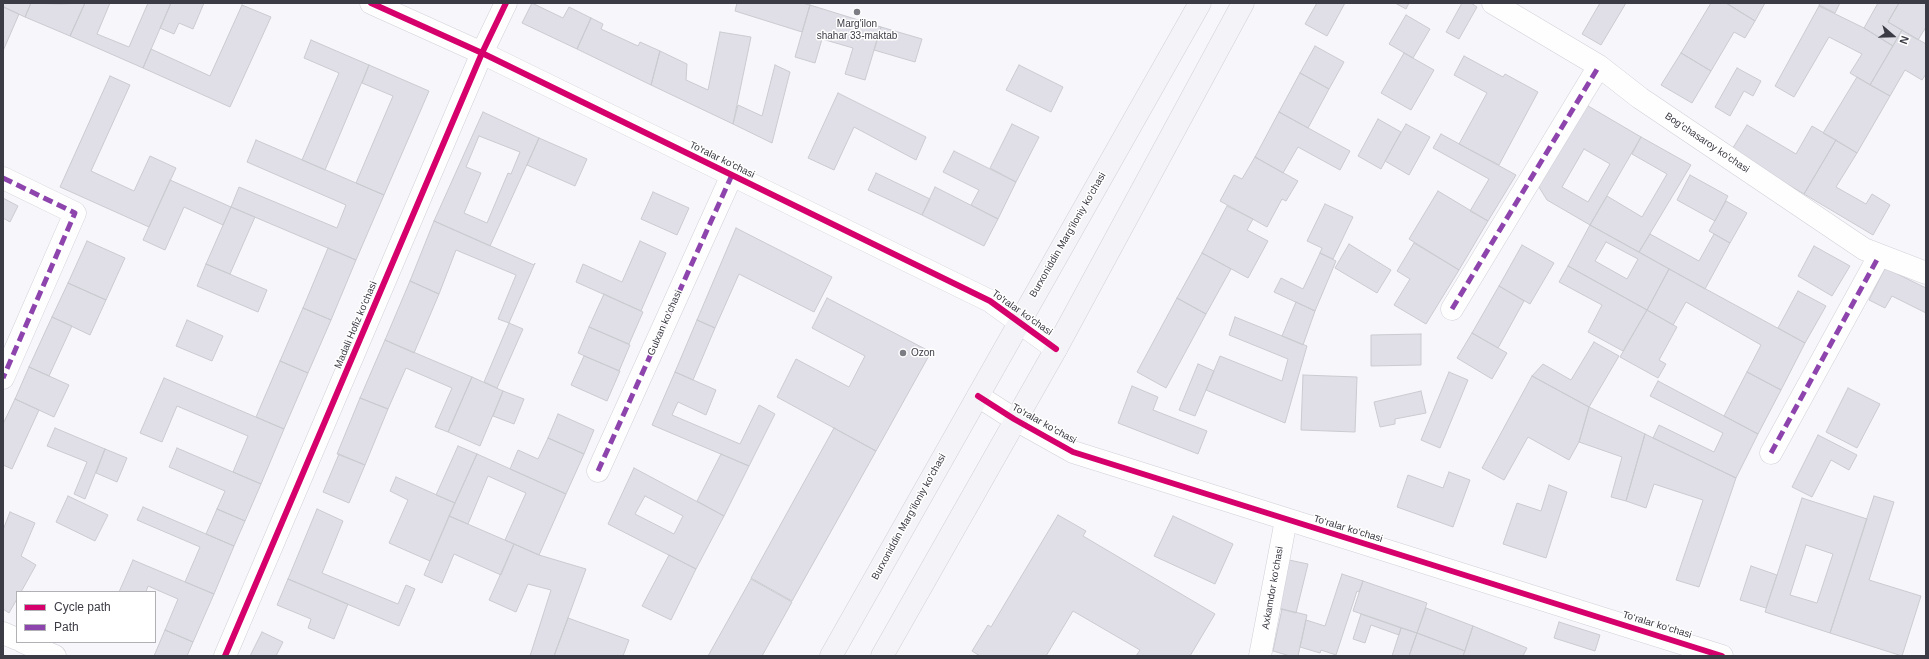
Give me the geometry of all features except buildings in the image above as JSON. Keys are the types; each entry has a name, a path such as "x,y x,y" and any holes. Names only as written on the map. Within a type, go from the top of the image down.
{"main road":[{"name":"Burxoniddin Marg’iloniy ko’chasi","path":"831,656 978,396 1018,322 1200,3"},
{"path":"882,656 1014,419 1056,349 1243,3"}],"street":[{"name":"To'ralar ko'chasi","path":"371,3 482,53 990,301 1056,349"},
{"name":"Madali Hofiz ko'chasi","path":"225,656 482,53 506,3"},
{"name":"Bogʻchasaroy koʻchasi","path":"1493,3 1599,66 1640,98 1864,249 1926,273"},
{"path":"1452,309 1599,66"},
{"name":"Gulxan ko'chasi","path":"598,471 732,176"},
{"path":"3,178 75,213 3,378"},
{"path":"1772,453 1879,256"},
{"name":"Toʻralar koʻchasi","path":"978,396 1014,419 1073,452 1722,656"},
{"name":"Axkamdor ko‘chasi","path":"1260,656 1286,520"},
{"path":"3,633 16,639"},
{"path":"26,643 55,656"}],"marked path":[{"path":"1452,309 1599,66"},
{"path":"598,471 732,175"},
{"path":"3,178 75,213 3,378"},
{"path":"1771,453 1879,256"}],"cycle path":[{"path":"371,3 482,53 990,301 1056,349"},
{"path":"225,656 482,53 506,3"},
{"path":"978,396 1014,419 1073,452 1722,656"}],"place":[{"name":"Marg'ilon shahar 33-maktab","path":"857,12"},
{"name":"Ozon","path":"903,353"}]}
